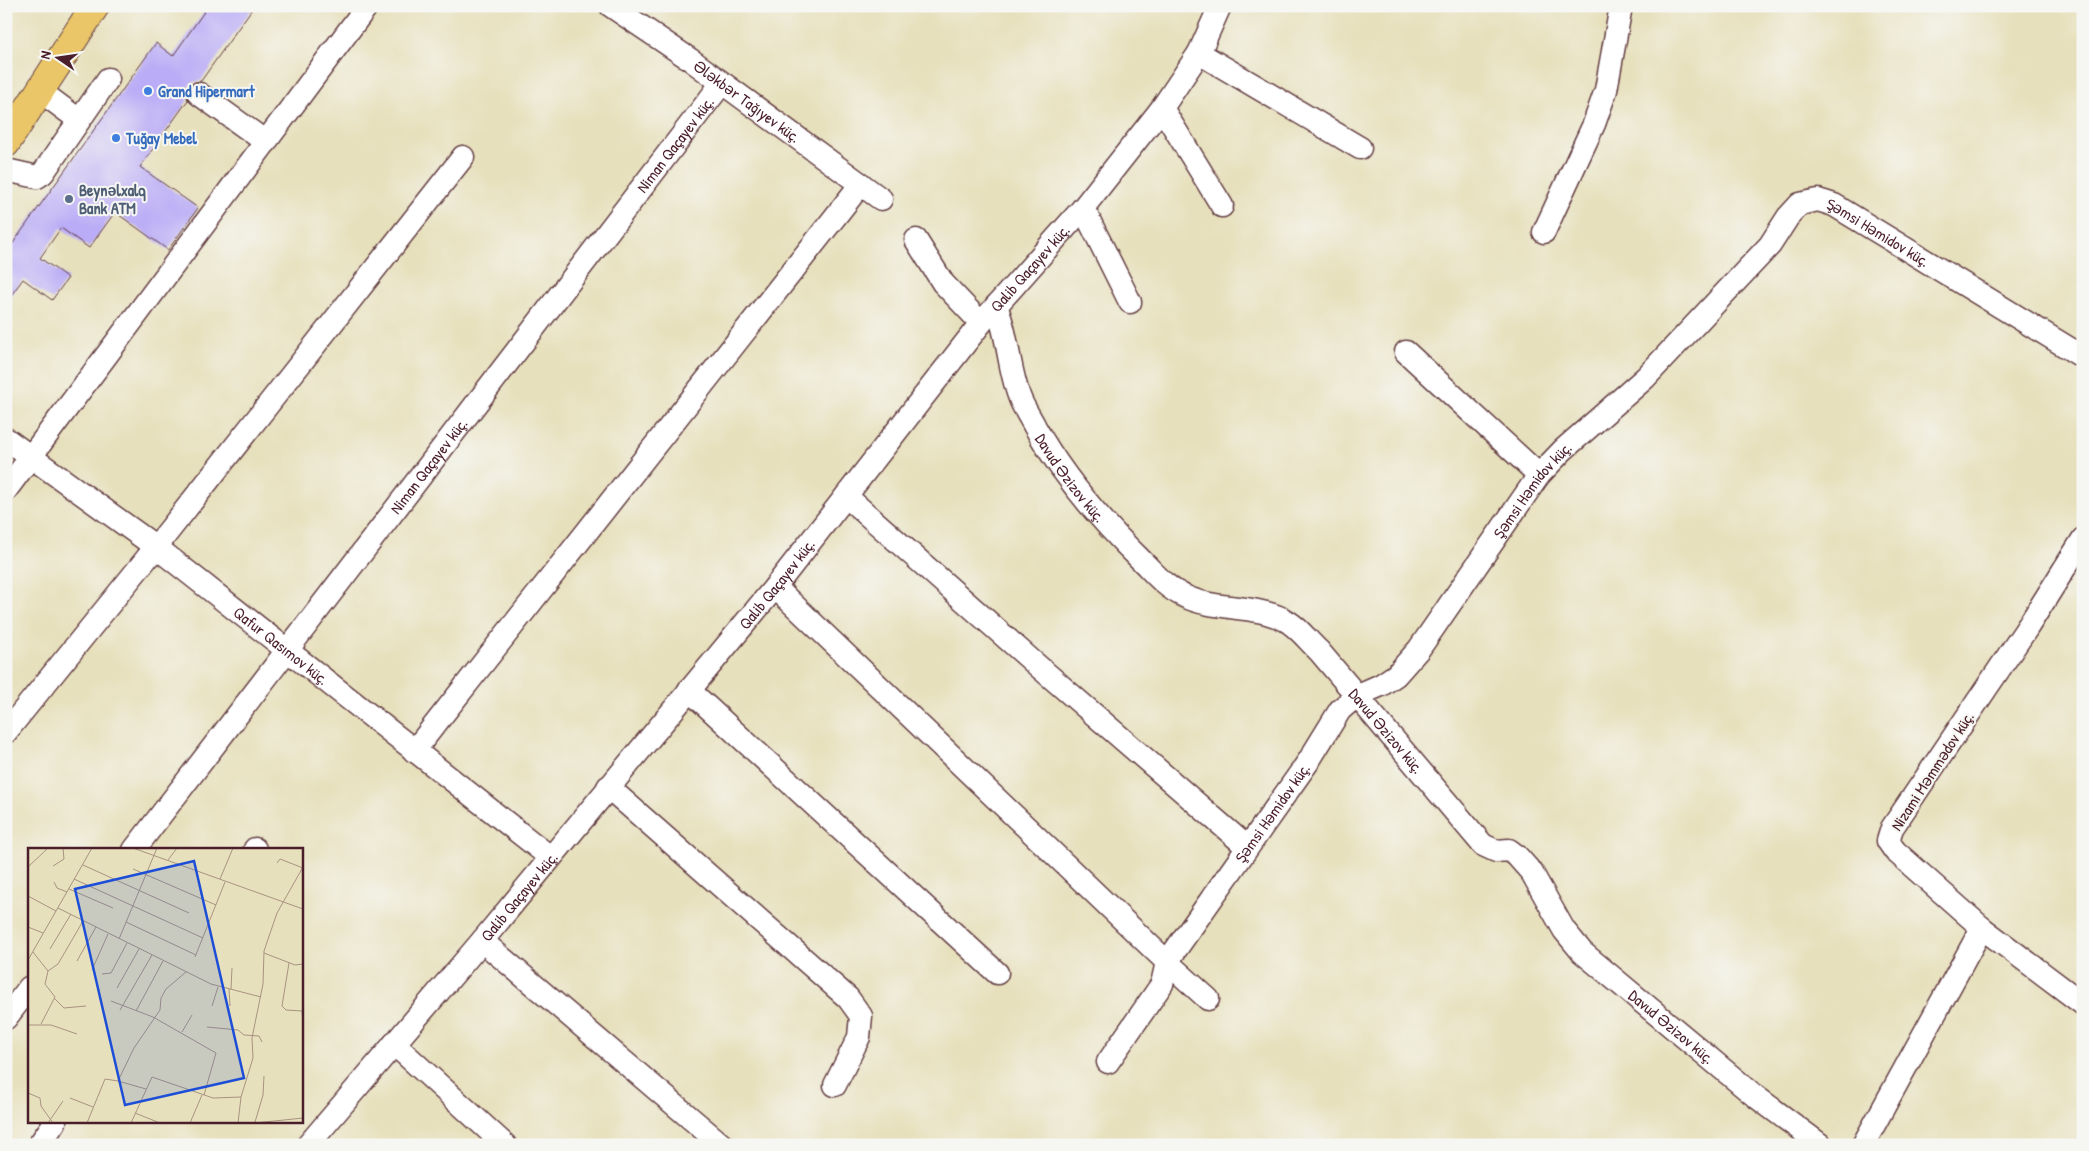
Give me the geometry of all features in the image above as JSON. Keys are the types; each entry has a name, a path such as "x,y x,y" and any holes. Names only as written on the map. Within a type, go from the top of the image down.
{"highway":[{"path":"6,142 95,6"}],"street":[{"path":"6,490 368,6"},
{"name":"Ələkbər Tağıyev küç.","path":"611,6 722,83 881,199"},
{"name":"Qalib Qaçayev küç.","path":"309,1144 482,941 775,587 981,323 1083,208 1162,108 1199,53 1220,6"},
{"path":"1544,232 1594,124 1606,90 1621,6"},
{"path":"1199,53 1360,148"},
{"path":"6,170 37,177 43,173 108,79"},
{"name":"Niman Qaçayev küç.","path":"136,848 285,650 722,83"},
{"path":"40,91 79,120"},
{"path":"199,94 266,142"},
{"path":"1162,108 1222,206"},
{"path":"6,732 156,547 463,157"},
{"path":"414,752 861,184"},
{"name":"Şəmsi Həmidov küç.","path":"1108,1062 1162,984 1167,962 1308,762 1340,710 1356,696 1381,685 1396,675 1419,649 1539,475 1563,450 1645,378 1770,245 1800,204 1810,200 1818,200 1834,205 2083,357"},
{"path":"1083,208 1130,302"},
{"path":"916,240 943,283 981,323"},
{"name":"Davud Əzizov küç.","path":"996,306 1002,320 1011,371 1021,402 1053,459 1108,528 1169,588 1184,596 1197,601 1263,612 1284,619 1319,652 1483,845 1496,851 1509,850 1517,856 1532,873 1564,930 1582,952 1754,1096 1822,1145"},
{"path":"1406,352 1539,475"},
{"name":"Qafur Qasımov küç.","path":"6,439 156,547 414,752 550,857"},
{"path":"846,496 1031,660 1247,847"},
{"name":"Nizami Məmmədov küç.","path":"2083,539 2027,628 1892,828 1888,841 1895,851 1982,928 2083,1004"},
{"path":"775,587 1208,999"},
{"path":"689,690 997,973"},
{"path":"608,787 848,998 861,1016 859,1037 835,1085"},
{"path":"1863,1145 1982,928"},
{"path":"482,941 722,1145"},
{"path":"6,1018 28,989"},
{"path":"394,1044 505,1145"},
{"path":"39,1145 54,1124"}],"building":[{"path":"208,6 254,6 201,81 194,82 188,87 186,93 188,100 140,167 198,208 168,250 115,212 89,248 61,228 40,258 68,278 52,300 23,279 6,302 6,253 156,43 173,56"}],"place":[{"name":"Grand Hipermart","path":"148,91"},
{"name":"Tuğay Mebel","path":"116,138"},
{"name":"Beynəlxalq Bank ATM","path":"69,199"}]}
